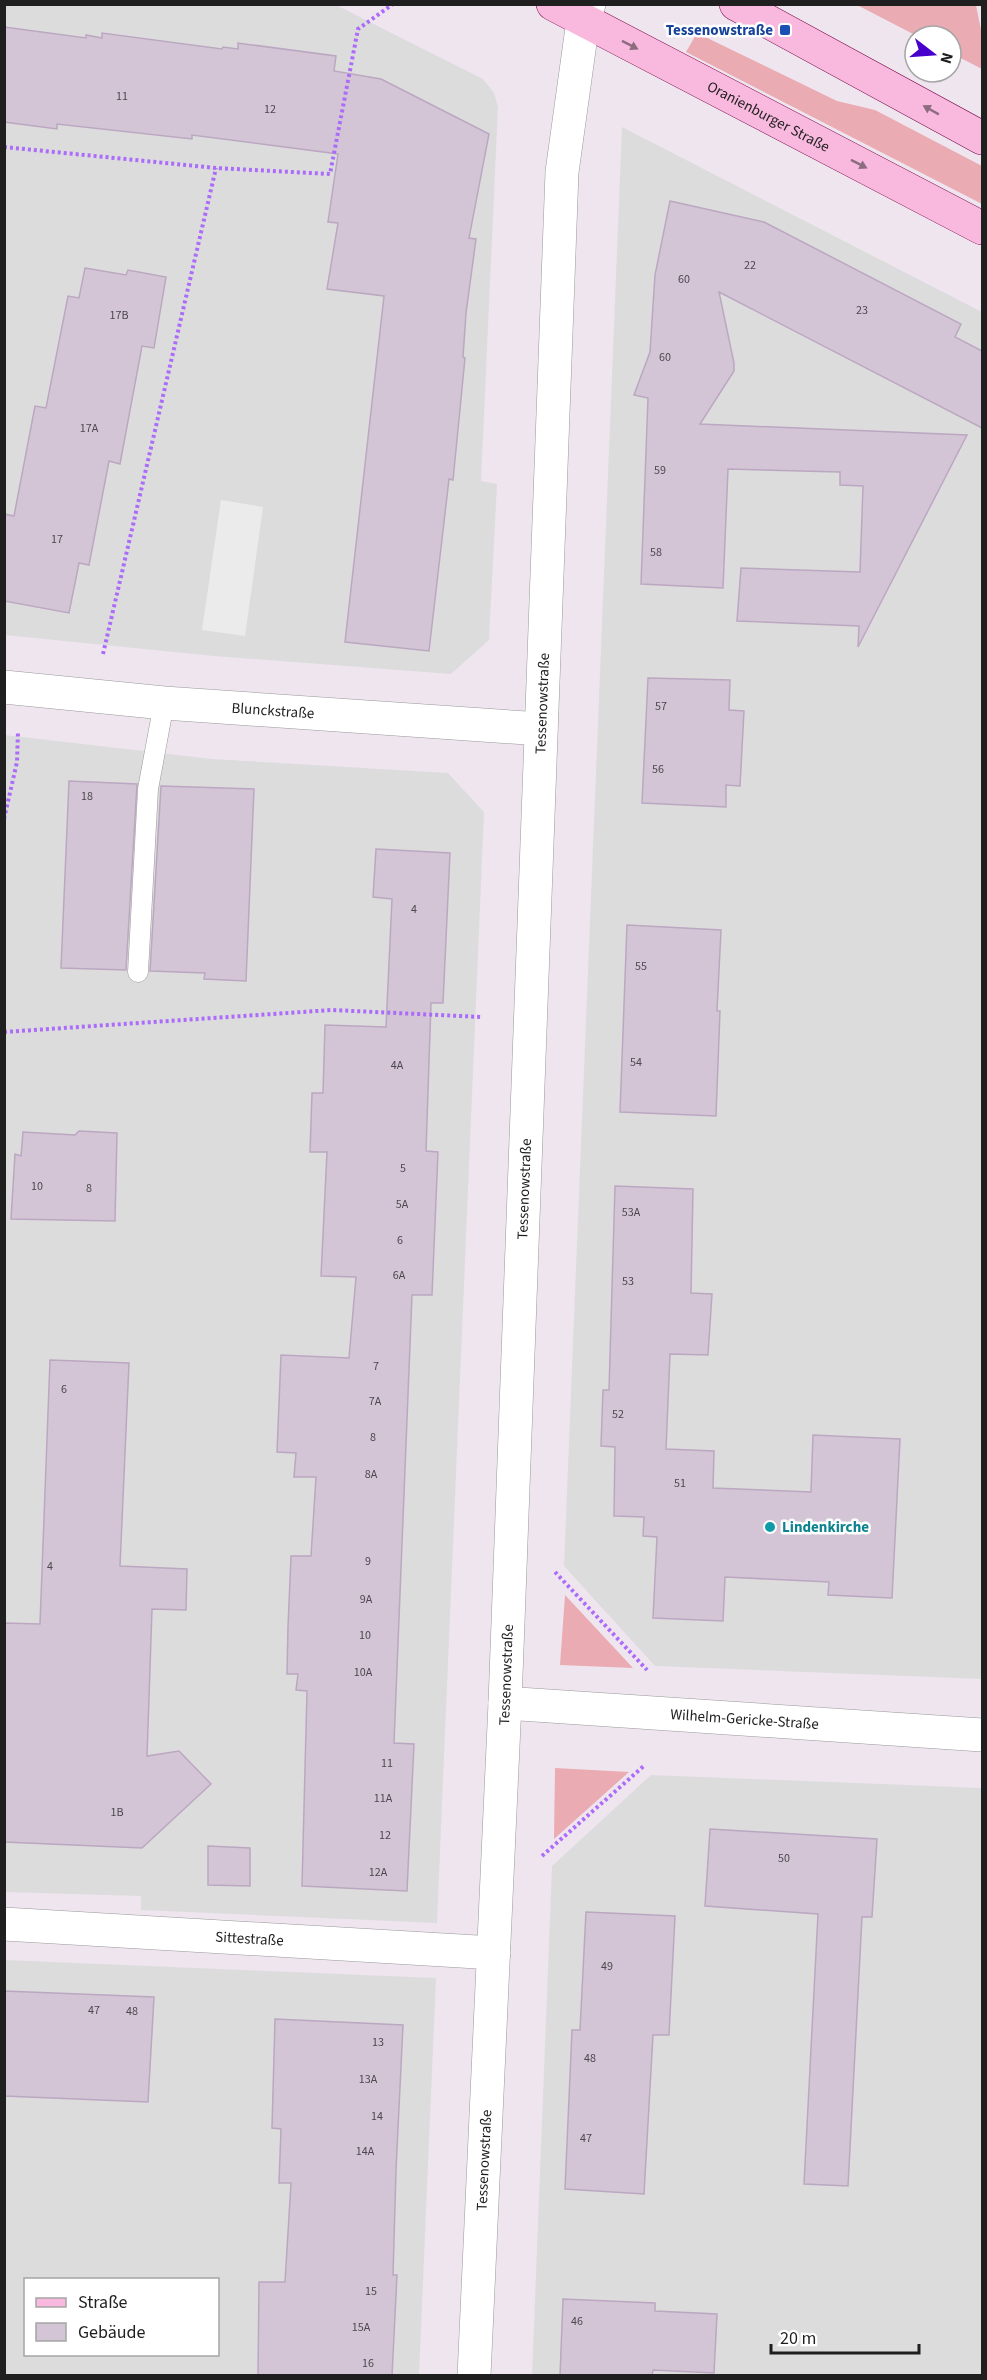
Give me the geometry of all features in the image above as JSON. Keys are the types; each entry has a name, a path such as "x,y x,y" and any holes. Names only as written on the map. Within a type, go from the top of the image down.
{"main road":[{"name":"Oranienburger Straße","path":"553,4 586,13 982,228"},
{"path":"736,4 982,138"}],"street":[{"name":"Tessenowstraße","path":"474,2376 505,1703 562,172 586,13"},
{"name":"Blunckstraße","path":"4,687 165,703 541,729"},
{"name":"Wilhelm-Gericke-Straße","path":"505,1703 982,1735"},
{"name":"Sittestraße","path":"4,1924 494,1953"}],"lane":[{"path":"138,972 148,789 165,703"}],"path":[{"path":"4,147 216,168 330,174 358,29 393,4"},
{"path":"103,654 216,168"},
{"path":"4,819 17,762 18,728"},
{"path":"4,1032 332,1010 482,1017"},
{"path":"555,1572 651,1675"},
{"path":"542,1857 645,1765"}],"shaded area":[{"path":"860,4 976,5 982,35 982,69 963,59 963,24 903,24 903,29 859,6"},
{"path":"5,5 336,5 483,79 494,93 498,107 481,481 497,484 489,640 451,674 214,656 5,635"},
{"path":"697,33 837,101 875,110 982,166 982,204 686,52"},
{"path":"622,127 982,312 982,1679 655,1666 564,1566"},
{"path":"221,500 263,507 245,636 202,630"},
{"path":"5,735 212,759 448,773 484,812 437,1923 141,1910 141,1896 5,1892"},
{"path":"565,1595 633,1668 560,1665"},
{"path":"555,1768 629,1772 554,1839"},
{"path":"651,1775 982,1788 982,2375 532,2376 552,1866"},
{"path":"5,1960 436,1978 419,2375 5,2376"}],"building":[{"path":"4,27 86,38 86,35 102,38 102,33 222,49 223,47 238,49 238,43 336,56 334,71 381,79 489,134 469,238 476,239 466,313 463,357 465,358 453,480 449,479 429,651 345,642 384,296 327,289 338,223 328,222 338,154 192,135 192,139 57,124 57,129 4,122"},
{"path":"670,201 764,222 961,324 955,337 982,351 982,428 719,292 734,371 700,424 967,435 858,647 859,626 737,621 741,568 860,572 863,486 840,485 840,472 728,469 723,588 641,584 648,398 634,395 650,352 655,275"},
{"path":"85,268 126,275 128,270 166,277 154,348 142,346 120,464 109,461 89,565 79,563 69,613 4,601 4,514 14,516 35,406 46,408 68,296 79,298"},
{"path":"648,678 730,680 729,710 744,711 740,786 726,785 726,807 642,803"},
{"path":"69,781 137,784 126,970 61,968"},
{"path":"161,786 254,789 246,981 204,979 205,973 150,971"},
{"path":"376,849 450,853 443,1003 431,1003 426,1151 438,1152 432,1295 412,1295 394,1743 414,1744 407,1891 302,1886 307,1691 296,1690 298,1674 287,1674 288,1627 291,1556 311,1556 316,1477 294,1477 296,1453 277,1452 281,1355 349,1358 356,1277 321,1276 327,1152 310,1152 312,1093 323,1093 325,1025 386,1027 392,899 373,897"},
{"path":"627,925 721,930 717,1011 720,1011 716,1116 620,1112"},
{"path":"79,1131 117,1133 115,1221 11,1219 15,1154 21,1156 23,1132 75,1135"},
{"name":"Lindenkirche","path":"615,1186 693,1189 691,1293 712,1294 708,1355 670,1354 666,1449 714,1451 713,1488 811,1492 813,1435 900,1439 892,1598 828,1595 829,1582 725,1577 723,1621 653,1618 657,1537 643,1536 644,1517 614,1516 615,1447 601,1446 603,1390 609,1390"},
{"path":"50,1360 129,1363 120,1566 187,1569 186,1610 152,1609 147,1756 179,1751 211,1784 142,1848 4,1842 4,1623 40,1624"},
{"path":"710,1829 877,1839 872,1917 862,1917 848,2186 804,2184 818,1914 705,1906"},
{"path":"208,1846 250,1848 250,1886 208,1885"},
{"path":"586,1912 675,1916 669,2035 653,2035 644,2194 565,2189 572,2030 580,2030"},
{"path":"4,1991 154,1997 148,2102 4,2096"},
{"path":"275,2019 403,2025 396,2170 393,2275 397,2275 392,2376 258,2376 259,2282 285,2282 291,2183 279,2183 281,2129 272,2128"},
{"path":"563,2299 655,2303 655,2311 717,2314 714,2373 653,2370 652,2376 560,2376"}],"place":[{"name":"Tessenowstraße","path":"785,30"},
{"name":"Lindenkirche","path":"770,1527"}]}
